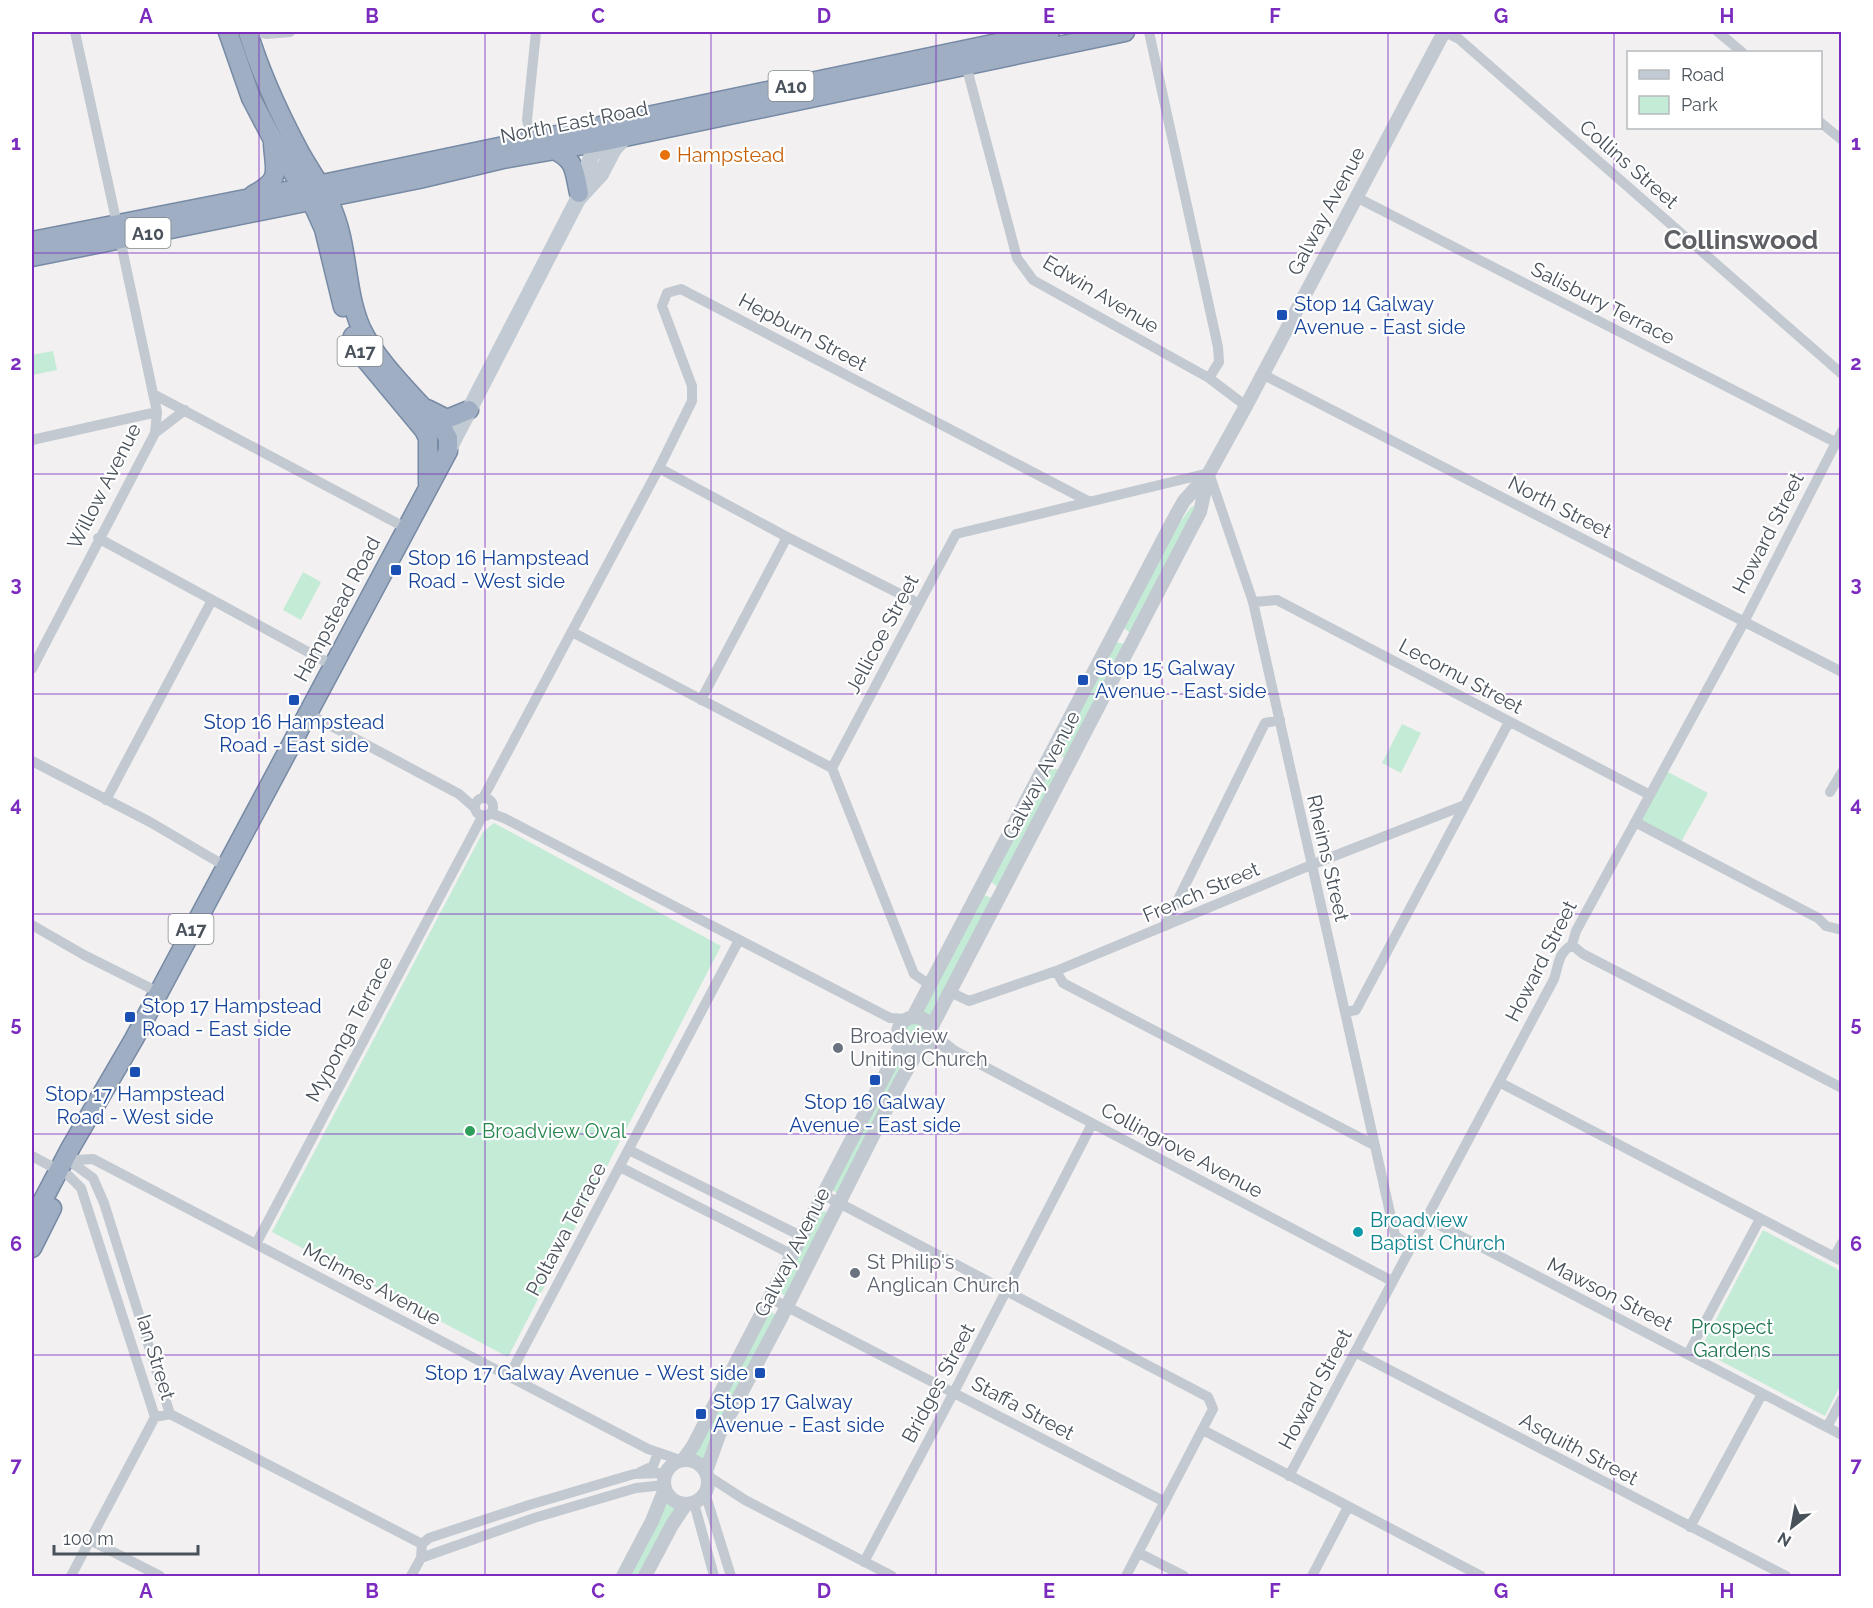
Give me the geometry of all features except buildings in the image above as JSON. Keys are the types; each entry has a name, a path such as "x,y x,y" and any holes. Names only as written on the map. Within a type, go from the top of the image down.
{"highway":[{"name":"A17","path":"228,32 251,98 273,140 337,224 352,295 361,327 370,345 448,438 448,451"},
{"name":"A17","path":"248,32 255,55 298,148 314,192 353,339 365,359 424,430 428,438 428,488"},
{"name":"North East Road","path":"623,128 1050,32"},
{"name":"North East Road","path":"32,241 119,231 314,192 538,138 623,128 966,65 1064,38 1125,32"},
{"path":"601,142 623,128"},
{"path":"246,199 268,187 272,182 275,171 273,140"},
{"name":"North East Road","path":"32,257 119,231 246,199 419,178 503,159 601,142"},
{"path":"554,150 567,156 573,164 578,196"},
{"path":"423,406 447,419 469,410"},
{"name":"Hampstead Road","path":"32,1248 70,1163 158,992 448,451"},
{"name":"Hampstead Road","path":"32,1221 70,1163"}],"main road":[{"name":"Hampstead Road","path":"578,196 601,174 623,128"},
{"name":"Hampstead Road","path":"448,451 578,196 591,157 601,142"}],"street":[{"name":"Willow Avenue","path":"32,669 98,538 155,433 157,412 75,32"},
{"path":"259,32 266,34 290,32"},
{"path":"536,32 527,120 529,128 538,138"},
{"path":"1149,32 1218,347 1219,362 1209,378"},
{"name":"Galway Avenue","path":"682,1460 693,1446 905,1028 930,985 1177,513 1184,501 1209,473 1445,32"},
{"name":"Collins Street","path":"1445,32 1459,39 1842,374"},
{"path":"1718,32 1741,51"},
{"name":"Edwin Avenue","path":"966,65 1017,258 1034,280 1209,378 1246,406"},
{"path":"1822,123 1842,140"},
{"name":"Salisbury Terrace","path":"1356,198 1835,441"},
{"name":"Hepburn Street","path":"659,468 692,401 692,386 662,306 667,293 681,289 1088,501"},
{"name":"North Street","path":"1262,374 1842,672"},
{"path":"153,394 406,528"},
{"path":"155,433 185,410"},
{"path":"32,440 157,412"},
{"name":"Howard Street","path":"1289,1476 1554,979 1563,950 1572,945 1576,931 1744,622 1842,431"},
{"path":"659,468 787,537 918,603"},
{"name":"Myponga Terrace","path":"256,1244 473,831 491,786 659,468"},
{"name":"Galway Avenue","path":"931,1035 950,992 1194,525 1200,512 1209,473"},
{"name":"Jellicoe Street","path":"832,768 956,534 1209,473"},
{"name":"Rheims Street","path":"1209,473 1253,602 1395,1235 1410,1248"},
{"path":"701,700 787,537"},
{"path":"98,538 332,665"},
{"path":"106,800 212,600"},
{"name":"Lecornu Street","path":"1253,602 1277,600 1650,795"},
{"path":"572,632 832,768 914,974 930,985"},
{"path":"307,713 890,1018 905,1028"},
{"path":"1165,926 1265,723 1280,720"},
{"path":"1345,1012 1356,1010 1509,722"},
{"path":"32,761 150,822 225,866"},
{"path":"1830,792 1842,772"},
{"name":"French Street","path":"950,992 969,1001 1056,971 1311,865 1465,805"},
{"path":"1635,822 1818,918 1826,926 1842,930"},
{"path":"32,925 92,960 158,992"},
{"name":"Poltawa Terrace","path":"508,1376 739,940"},
{"path":"1572,945 1583,954 1842,1088"},
{"path":"1056,971 1063,983 1374,1145"},
{"path":"922,1019 931,1035 923,1050 918,1052 906,1049 905,1028 922,1019"},
{"name":"Collingrove Avenue","path":"931,1035 955,1051 1392,1281"},
{"name":"Galway Avenue","path":"707,1474 719,1435 901,1080 918,1052"},
{"path":"1499,1082 1838,1259 1842,1243"},
{"name":"Bridges Street","path":"864,1562 1092,1124"},
{"path":"629,1150 801,1236"},
{"path":"32,1156 70,1163"},
{"name":"McInnes Avenue","path":"70,1163 93,1159 652,1453 682,1460"},
{"name":"Ian Street","path":"70,1163 93,1178 104,1203 170,1414"},
{"name":"Ian Street","path":"70,1163 114,1283 155,1417 71,1576"},
{"path":"620,1167 791,1254"},
{"path":"822,1194 1208,1396 1213,1409 1126,1576"},
{"name":"Mawson Street","path":"1426,1218 1842,1435"},
{"path":"1688,1354 1760,1219"},
{"name":"Staffa Street","path":"768,1298 1165,1502"},
{"name":"Asquith Street","path":"1355,1352 1786,1576"},
{"path":"1690,1527 1762,1394"},
{"path":"1827,1427 1842,1399"},
{"path":"155,1417 170,1414 422,1544"},
{"path":"1203,1430 1481,1576"},
{"path":"411,1576 421,1558 422,1544 429,1538 634,1474 653,1466 652,1453"},
{"name":"McInnes Avenue","path":"652,1453 665,1479"},
{"path":"623,1576 648,1530 671,1465 682,1460 696,1462 707,1474 737,1495 892,1576"},
{"path":"634,1474 665,1479"},
{"path":"707,1474 706,1492 731,1576"},
{"path":"665,1479 673,1500 690,1503"},
{"path":"421,1558 534,1518 665,1479"},
{"path":"645,1576 672,1525 690,1503 706,1492 723,1491 737,1495"},
{"path":"711,1511 716,1498 723,1491"},
{"path":"690,1503 714,1576"},
{"path":"1311,1576 1348,1507"},
{"path":"90,1540 160,1576"},
{"path":"1139,1553 1184,1576"}],"green space":[{"path":"53,351 57,370 32,375 32,355"},
{"path":"1194,506 1130,633 1123,627 1176,528"},
{"path":"303,572 321,582 301,620 283,610"},
{"path":"1116,642 1125,644 1065,759 1058,753"},
{"path":"1402,724 1421,733 1401,773 1382,763"},
{"path":"1053,767 1060,771 998,887 991,882 1049,769"},
{"path":"1666,771 1708,793 1680,844 1639,822"},
{"path":"494,823 721,946 508,1357 272,1232 483,832"},
{"path":"984,895 992,898 931,1016 922,1012"},
{"path":"915,1022 924,1026 928,1035 924,1044 915,1048 906,1044 902,1035 906,1026"},
{"path":"901,1051 912,1057 839,1194 832,1190"},
{"path":"822,1210 828,1213 786,1296 780,1293"},
{"name":"Prospect Gardens","path":"1763,1230 1841,1271 1841,1384 1825,1416 1700,1350"},
{"path":"770,1311 776,1315 705,1464 692,1454"},
{"path":"664,1499 679,1509 641,1576 628,1576"}],"place":[{"name":"Hampstead","path":"665,155"},
{"name":"Stop 14 Galway Avenue - East side","path":"1282,315"},
{"name":"Stop 16 Hampstead Road - West side","path":"396,570"},
{"name":"Stop 15 Galway Avenue - East side","path":"1083,680"},
{"name":"Stop 16 Hampstead Road - East side","path":"294,700"},
{"name":"Stop 17 Hampstead Road - East side","path":"130,1017"},
{"name":"Broadview Uniting Church","path":"838,1048"},
{"name":"Stop 17 Hampstead Road - West side","path":"135,1072"},
{"name":"Stop 16 Galway Avenue - East side","path":"875,1080"},
{"name":"Broadview Oval","path":"470,1131"},
{"name":"Broadview Baptist Church","path":"1358,1232"},
{"name":"St Philip's Anglican Church","path":"855,1273"},
{"name":"Stop 17 Galway Avenue - West side","path":"760,1373"},
{"name":"Stop 17 Galway Avenue - East side","path":"701,1414"}],"district":[{"name":"Collinswood","path":"1741,240"}]}
